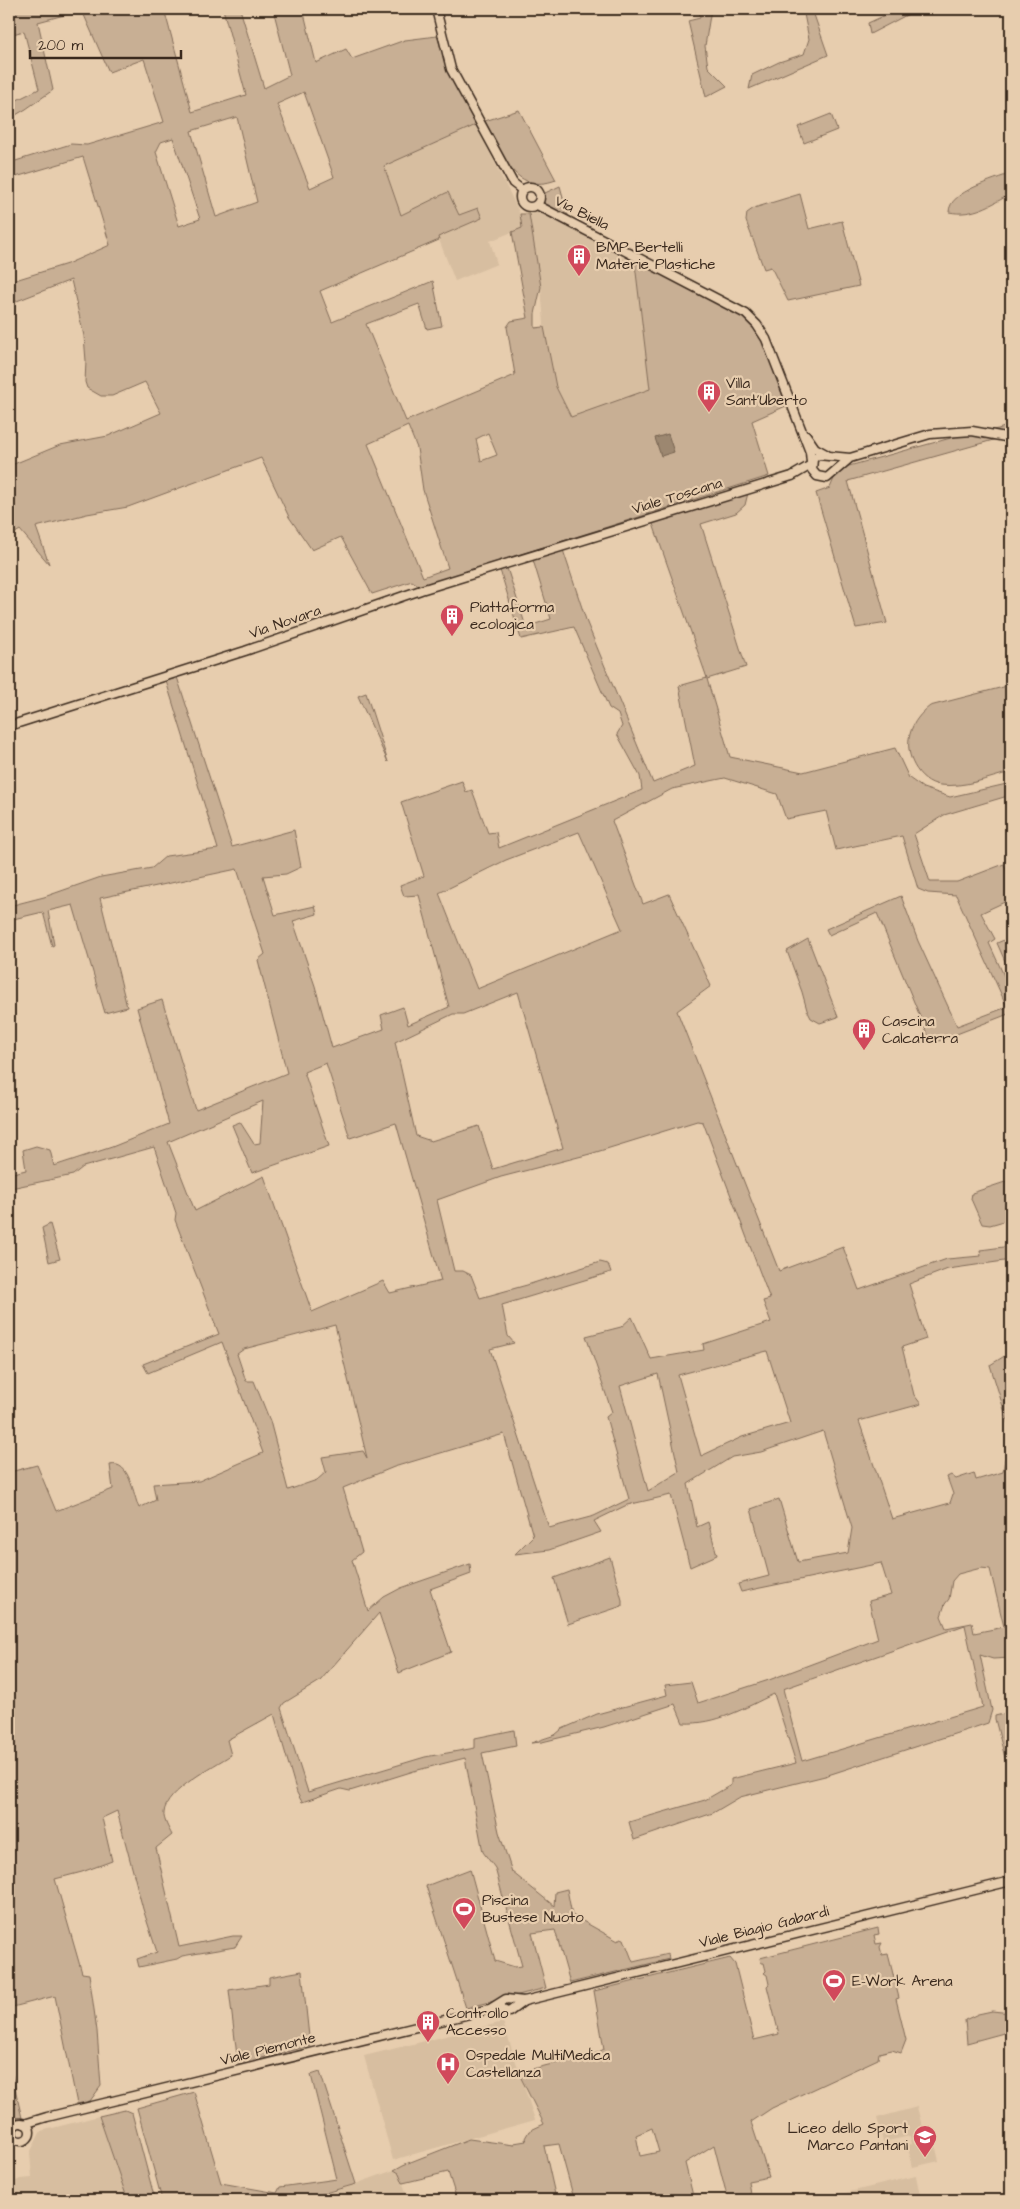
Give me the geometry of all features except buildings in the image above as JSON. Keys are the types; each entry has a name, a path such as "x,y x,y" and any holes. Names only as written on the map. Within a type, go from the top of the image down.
{"street":[{"path":"436,9 451,70 512,183 522,190"},
{"path":"532,187 538,191 540,197 537,204 529,207 523,205 520,196 522,190 532,187"},
{"name":"Via Biella","path":"537,204 746,314 757,324 766,339 809,450 811,464"},
{"name":"Via Biella","path":"797,423 814,447 828,455"},
{"name":"Viale Toscana","path":"792,476 827,478 850,458 942,432 972,431 1011,438"},
{"path":"828,455 835,463 835,470"},
{"name":"Viale Toscana","path":"571,544 792,476 811,464 815,457 828,455 850,458"},
{"path":"811,464 812,472 817,476"},
{"name":"Via Novara","path":"9,726 245,651 421,590 571,544"},
{"name":"Viale Biagio Gabardi","path":"513,2004 1011,1881"},
{"path":"506,1999 513,2004 509,2012 503,2005 506,1999"},
{"name":"Viale Piemonte","path":"24,2124 503,2005"},
{"name":"Viale Piemonte","path":"30,2134 37,2126 52,2116"},
{"path":"24,2124 30,2129 30,2134 25,2141 12,2138 12,2127 24,2124"}],"shaded area":[{"path":"21,9 164,9 192,112 246,95 223,9 240,9 264,88 290,75 273,9 303,9 316,63 346,49 352,59 405,40 437,36 449,71 476,125 384,166 401,215 448,192 459,215 478,208 482,218 438,237 439,240 320,291 332,322 433,281 442,326 427,329 419,304 366,324 406,421 515,375 507,327 511,321 528,318 512,232 522,228 520,214 529,214 541,287 535,314 535,328 544,327 556,387 571,417 650,389 635,264 628,260 627,252 745,316 753,326 770,358 786,406 752,421 769,476 420,586 412,581 372,594 341,537 312,550 289,517 261,458 128,507 87,514 36,527 49,564 20,530 9,537 9,466 60,445 108,436 161,413 145,382 112,396 101,396 87,388 85,382 84,336 71,280 9,304 9,282 67,264 110,245 83,157 9,179 9,163 71,144 87,145 164,122 144,59 109,72 83,10 38,22 53,90 9,119 9,104 39,89 24,31 9,35 9,12","holes":["304,92 334,177 310,188 277,104","237,117 257,202 216,217 191,131","173,138 200,219 179,226 156,152 161,142","408,426 417,448 423,490 448,568 423,577 368,444","488,433 497,455 481,461 476,439"]},
{"path":"699,9 711,9 705,46 708,67 727,86 706,97 688,21 700,18"},
{"path":"803,9 812,9 828,55 749,89 752,75 779,62 804,54 809,39"},
{"path":"899,9 918,9 870,34 868,23"},
{"path":"519,110 556,180 541,183 529,182 510,168 503,157 485,121"},
{"path":"831,114 837,130 804,143 798,127"},
{"path":"476,125 520,214 522,228 490,241 497,264 455,281 438,237 482,218 478,208 459,215 448,192 401,215 384,165"},
{"path":"1011,173 1011,194 974,211 966,213 949,212 956,198 964,192"},
{"path":"560,186 569,219 543,204 545,193"},
{"path":"800,194 809,229 842,221 859,286 788,301 771,267 764,269 746,221 747,213 754,208"},
{"path":"537,211 615,250 615,253 635,264 650,389 571,417 556,387 545,336 541,287 529,214"},
{"path":"1011,425 1011,435 848,481 887,623 856,628 816,493 830,488 838,469 958,436"},
{"path":"668,434 674,452 661,456 655,438"},
{"path":"748,493 745,505 736,513 701,524 746,667 707,679 730,757 803,772 895,748 909,778 923,788 950,797 1011,783 1011,795 944,815 914,834 930,882 957,882 1004,864 1011,882 1011,899 981,913 995,939 989,943 1011,991 1011,1013 936,1042 934,1036 929,1038 877,913 829,935 826,929 901,896 918,941 957,1026 1007,1007 956,895 928,893 918,889 902,836 836,850 826,811 786,819 777,794 725,778 672,789 612,821 643,904 669,894 711,986 677,1011 779,1271 843,1247 859,1290 947,1259 981,1256 980,1250 1011,1246 1011,1260 948,1269 909,1284 926,1339 902,1347 914,1395 921,1404 859,1421 892,1519 950,1503 953,1494 947,1477 951,1475 956,1479 974,1473 976,1480 1003,1472 1005,1459 1011,1458 1011,1658 993,1659 980,1655 992,1710 988,1723 825,1776 740,1797 713,1813 634,1840 629,1822 705,1800 731,1785 731,1779 796,1763 774,1694 730,1715 707,1721 683,1723 675,1704 604,1727 531,1743 555,1735 562,1729 597,1714 667,1695 665,1685 691,1682 698,1703 769,1680 878,1639 869,1601 891,1595 881,1563 741,1592 738,1584 769,1576 751,1509 779,1499 798,1562 848,1553 852,1528 823,1431 761,1452 732,1457 688,1484 697,1527 708,1522 717,1555 690,1567 671,1495 627,1505 594,1521 601,1532 549,1550 515,1554 533,1536 504,1434 394,1467 343,1488 362,1552 352,1560 368,1611 384,1597 401,1588 470,1564 471,1574 430,1589 451,1652 399,1673 379,1613 320,1681 284,1703 281,1708 308,1792 425,1757 475,1748 475,1738 514,1730 516,1746 482,1753 499,1832 512,1872 554,1906 555,1892 567,1889 572,1915 618,1941 620,1938 624,1939 633,1962 668,1954 669,1959 570,1983 555,1930 532,1933 546,1988 466,2008 426,1886 470,1869 495,1961 515,1967 522,1966 495,1868 483,1852 465,1758 414,1771 350,1791 341,1789 302,1802 297,1793 274,1714 227,1740 231,1755 203,1772 172,1796 166,1805 164,1815 172,1835 156,1848 179,1947 233,1936 242,1936 235,1947 182,1956 177,1959 139,1967 137,1959 157,1952 143,1909 117,1811 102,1818 112,1861 55,1879 82,1973 89,1974 97,2031 101,2086 90,2101 77,2104 55,1996 9,2008 9,1469 10,1472 37,1465 56,1511 113,1489 110,1465 117,1465 122,1468 130,1480 139,1508 156,1500 153,1484 199,1481 263,1453 222,1342 148,1373 143,1364 219,1334 175,1220 176,1213 154,1147 83,1167 73,1175 11,1188 9,1174 26,1170 23,1150 36,1146 50,1150 54,1166 112,1147 169,1124 137,1008 162,1000 196,1110 287,1073 258,960 265,954 237,869 100,898 127,1007 105,1013 73,905 48,911 54,945 52,946 43,912 9,920 9,906 44,897 101,877 152,868 166,856 218,849 166,681 177,677 232,847 294,830 301,867 286,874 263,876 275,915 315,906 317,914 293,921 315,986 332,1048 384,1029 381,1015 403,1007 408,1025 449,1007 419,895 404,896 400,885 424,876 401,802 462,781 466,792 472,790 488,833 496,832 499,848 642,790 640,776 617,734 622,726 618,714 609,708 574,627 521,639 500,570 507,568 526,627 551,619 533,560 563,550 587,623 653,783 695,766 679,686 707,678 652,521","holes":["579,832 622,929 477,989 439,893 506,860","518,992 563,1148 493,1169 479,1126 431,1141 416,1136 395,1042 453,1014 463,1014","326,1063 350,1138 396,1123 441,1281 390,1293 383,1281 312,1312 264,1176 195,1211 168,1142 263,1101 260,1143 254,1144 240,1122 232,1125 252,1173 329,1146 304,1072","697,1121 703,1122 770,1299 763,1301 771,1322 703,1344 704,1350 651,1359 632,1317 621,1327 586,1336 612,1412 606,1417 629,1499 594,1516 549,1528 490,1349 514,1343 508,1336 502,1305 611,1272 608,1264 600,1262 480,1298 471,1275 463,1271 454,1271 437,1200 501,1177 590,1154","335,1325 367,1458 363,1451 322,1457 326,1472 317,1480 288,1490 270,1421 254,1381 246,1381 237,1354 244,1349","767,1351 790,1423 742,1437 701,1456 678,1375","658,1374 679,1472 648,1491 620,1386","981,1568 990,1569 1004,1627 974,1633 972,1623 946,1628 941,1616 949,1599 952,1581 958,1574","965,1625 983,1707 802,1761 783,1689"]},
{"path":"1011,685 1011,772 976,782 949,786 932,783 925,779 914,766 909,750 910,734 918,718 930,706"},
{"path":"366,693 388,762 358,696"},
{"path":"1011,937 1011,975 997,943"},
{"path":"808,939 838,1017 820,1023 811,1018 807,1010 787,951"},
{"path":"1011,1180 1011,1219 990,1225 982,1224 971,1199 972,1193"},
{"path":"50,1224 60,1259 49,1262 42,1228"},
{"path":"1011,1352 1011,1432 990,1365"},
{"path":"610,1557 622,1606 568,1624 554,1578"},
{"path":"1011,1712 1011,1781 995,1716"},
{"path":"878,1928 879,1934 874,1935 876,1944 882,1943 880,1947 882,1955 888,1954 899,1998 896,1999 906,2040 901,2053 892,2050 879,2053 878,2059 772,2108 751,2122 769,2177 748,2181 751,2200 728,2200 714,2145 685,2163 694,2200 573,2200 457,2200 448,2172 403,2183 399,2173 394,2170 469,2139 514,2145 514,2143 526,2141 525,2138 529,2131 544,2124 521,2078 520,2072 597,2053 604,2049 594,1991 730,1958 735,1964 754,2040 779,2034 767,1986 769,1984 767,1975 764,1973 766,1971 764,1963 761,1963 760,1958","holes":["652,2128 659,2152 640,2156 636,2135","559,2144 574,2199 565,2197 556,2199 544,2146"]},
{"path":"302,1971 310,2046 238,2064 229,1990 269,1984 269,1977"},
{"path":"992,2011 1011,2013 1011,2031 967,2043 965,2020 978,2014"},
{"name":"Ospedale MultiMedica Castellanza","path":"503,2022 535,2120 393,2160 364,2056"},
{"path":"9,2063 22,2118 9,2117"},
{"path":"320,2072 356,2184 301,2200 254,2200 223,2193 225,2200 162,2200 137,2108 194,2092 221,2183 277,2193 280,2187 337,2179 311,2075"},
{"path":"917,2107 926,2142 934,2140 939,2161 913,2167 907,2145 912,2144 910,2136 883,2142 877,2118"},
{"path":"125,2110 132,2113 154,2196 127,2198 99,2116"},
{"path":"99,2116 127,2197 150,2198 150,2200 9,2200 9,2185 20,2179 32,2178 30,2153 41,2131"},
{"path":"394,2170 399,2173 409,2200 324,2200 325,2195"},
{"path":"916,2176 921,2200 834,2200 833,2196"}],"place":[{"name":"BMP Bertelli Materie Plastiche","path":"579,277"},
{"name":"Villa Sant'Uberto","path":"709,413"},
{"name":"Piattaforma ecologica","path":"452,637"},
{"name":"Cascina Calcaterra","path":"864,1051"},
{"name":"Piscina Bustese Nuoto","path":"464,1930"},
{"name":"E-Work Arena","path":"834,2002"},
{"name":"Controllo Accesso","path":"428,2043"},
{"name":"Ospedale MultiMedica Castellanza","path":"448,2085"},
{"name":"Liceo dello Sport Marco Pantani","path":"925,2158"}]}
